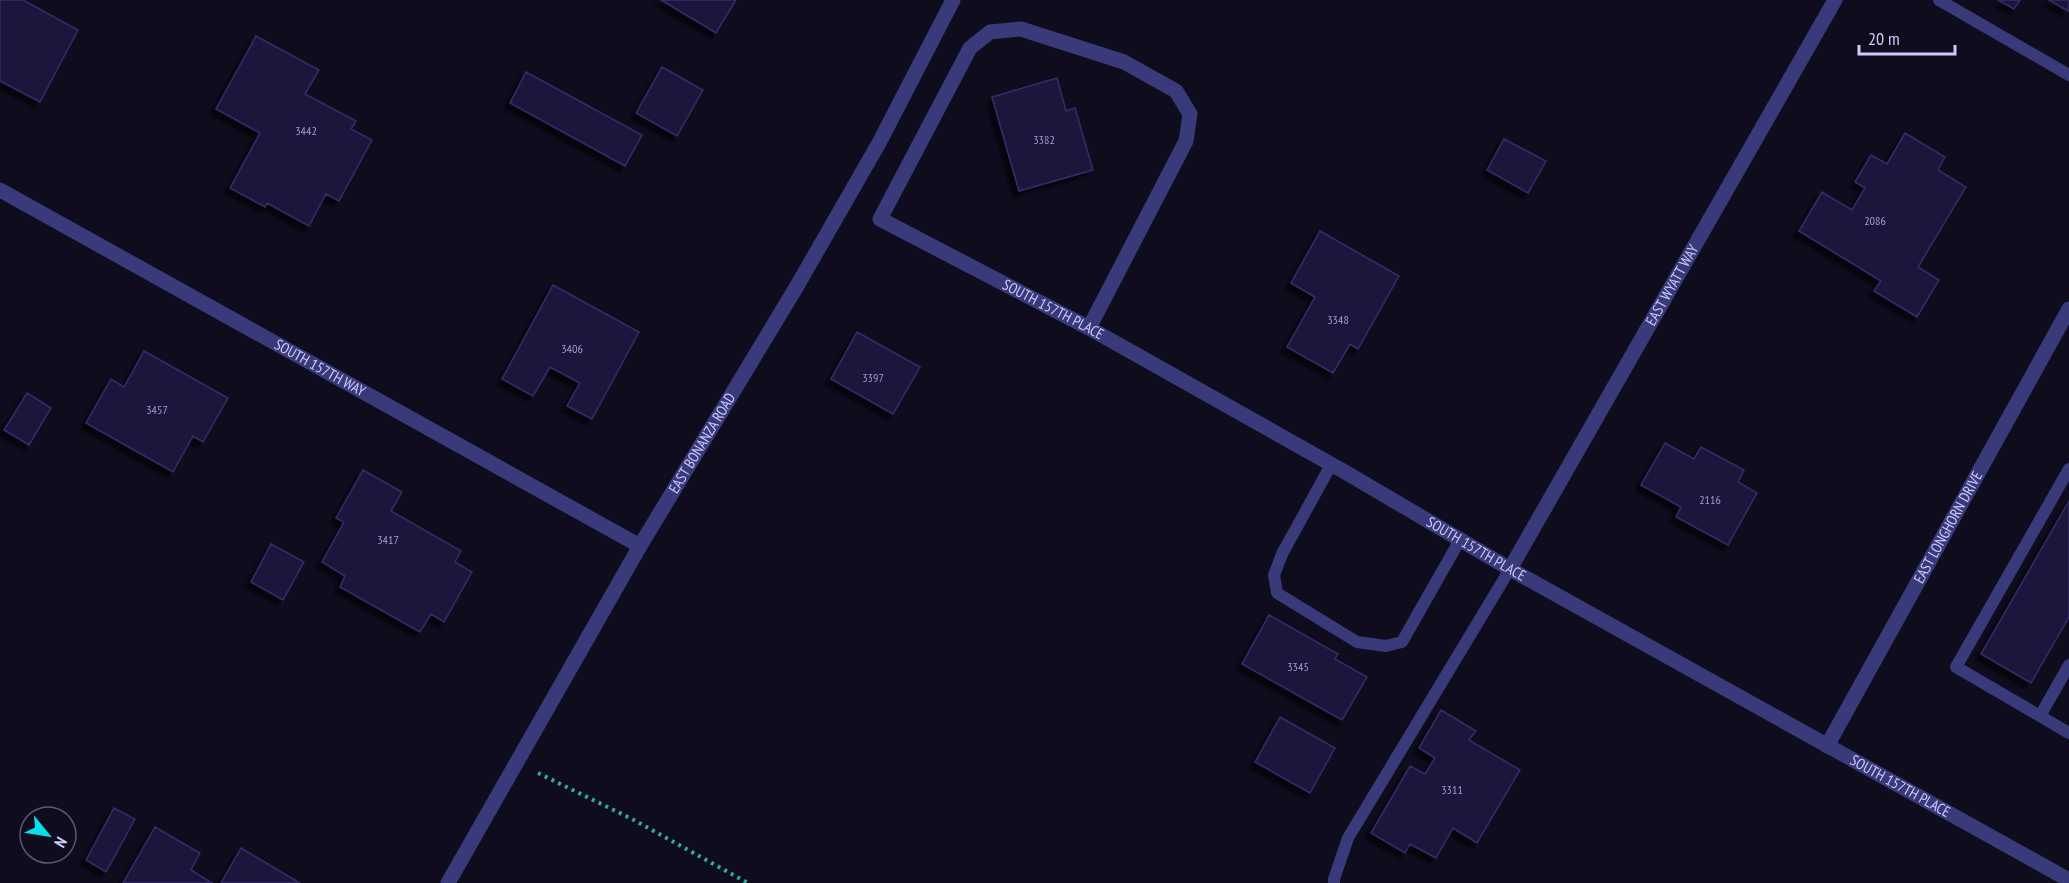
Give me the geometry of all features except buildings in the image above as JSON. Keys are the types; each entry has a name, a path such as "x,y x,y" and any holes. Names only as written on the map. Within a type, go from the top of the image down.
{"street":[{"name":"EAST BONANZA ROAD","path":"448,883 640,546 797,286 873,154 953,0"},
{"name":"EAST WYATT WAY","path":"1510,569 1835,0"},
{"name":"SOUTH 157TH PLACE","path":"1089,328 1185,141 1190,114 1176,90 1124,62 1021,29 990,32 970,48 880,219 1089,328 1461,538 1510,569 2069,880"},
{"name":"SOUTH 157TH WAY","path":"0,190 640,546"},
{"name":"EAST LONGHORN DRIVE","path":"1827,746 2069,309"}],"lane":[{"path":"1939,0 2069,75"},
{"path":"1332,465 1282,554 1274,574 1277,593 1357,642 1386,646 1402,642 1461,538"},
{"path":"2069,469 1956,667 2069,733"},
{"path":"1334,883 1348,838 1510,569"},
{"path":"2040,716 2069,665"}],"path":[{"path":"516,762 632,819 748,883"}]}
